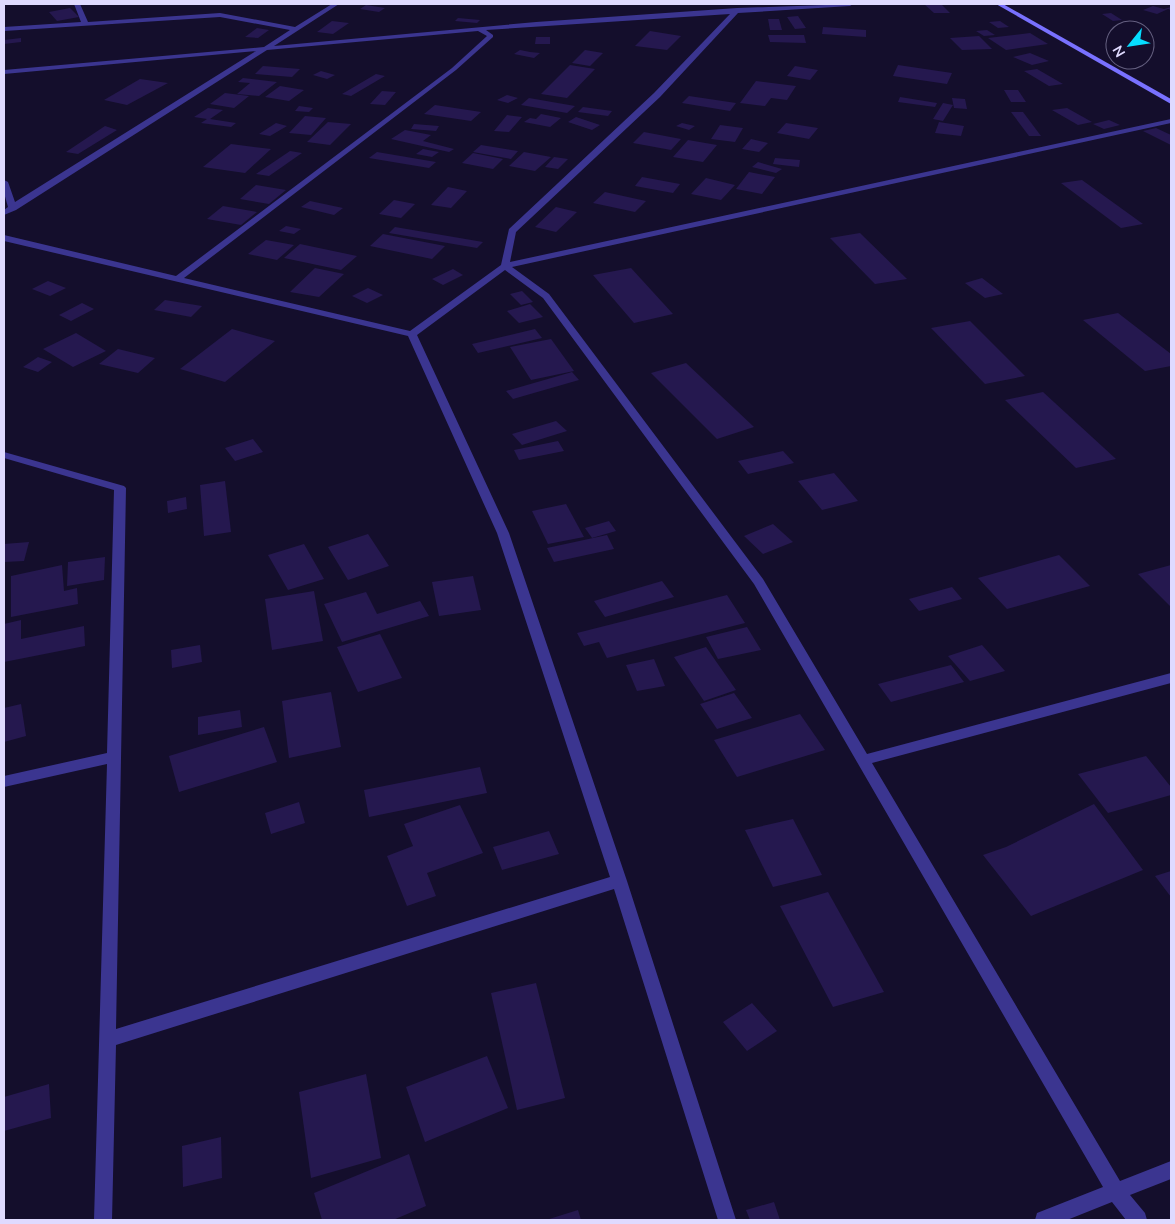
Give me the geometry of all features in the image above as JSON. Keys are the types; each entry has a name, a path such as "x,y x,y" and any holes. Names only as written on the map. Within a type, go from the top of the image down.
{"main road":[{"path":"999,4 1171,102"}],"street":[{"path":"77,4 85,23"},
{"path":"4,213 336,4"},
{"path":"4,72 478,29 737,10 850,4"},
{"path":"505,266 512,231 657,95 737,10"},
{"path":"4,29 220,15 296,29"},
{"path":"177,279 454,69 491,36 478,29"},
{"path":"4,238 412,334 505,266 1171,121"},
{"path":"4,182 13,208"},
{"path":"505,266 546,296 759,582 1116,1192 1138,1220"},
{"path":"412,334 503,533 619,881 728,1220"},
{"path":"4,454 120,488 103,1220"},
{"path":"863,760 1171,678"},
{"path":"4,781 114,757"},
{"path":"107,1040 619,881"},
{"path":"1044,1220 1171,1170"}],"building":[{"path":"924,4 941,4 950,13 934,13"},
{"path":"366,5 385,8 379,12 360,9"},
{"path":"1153,6 1164,9 1171,7 1171,10 1168,9 1157,14 1143,10"},
{"path":"70,8 79,17 57,21 49,12"},
{"path":"1111,13 1122,20 1111,20 1102,14"},
{"path":"798,16 806,28 795,29 787,17"},
{"path":"458,18 480,20 477,23 455,21"},
{"path":"768,19 779,19 782,30 770,30"},
{"path":"332,21 349,23 333,34 317,32"},
{"path":"1000,21 1009,27 998,28 989,22"},
{"path":"823,27 866,30 866,37 822,34"},
{"path":"257,28 269,30 258,38 245,37"},
{"path":"987,30 995,35 984,36 976,31"},
{"path":"650,31 681,36 667,50 635,46"},
{"path":"1030,33 1048,44 1006,50 988,38"},
{"path":"768,35 804,35 806,43 770,42"},
{"path":"979,36 992,49 962,50 950,38"},
{"path":"536,37 550,37 550,44 535,44"},
{"path":"21,38 21,42 4,44 4,40"},
{"path":"520,50 540,53 534,58 514,54"},
{"path":"585,50 603,53 590,66 572,63"},
{"path":"1030,53 1049,61 1032,65 1013,57"},
{"path":"570,65 595,69 567,98 541,94"},
{"path":"898,65 952,73 947,84 893,76"},
{"path":"263,66 300,69 292,77 255,74"},
{"path":"795,66 818,70 810,80 787,76"},
{"path":"1037,69 1063,84 1049,86 1024,71"},
{"path":"321,71 335,75 327,79 313,75"},
{"path":"376,74 385,76 351,96 342,94"},
{"path":"243,78 277,82 259,96 237,94 250,83 238,82"},
{"path":"140,79 168,83 127,105 104,100"},
{"path":"756,81 796,86 787,100 771,98 765,106 740,103"},
{"path":"280,86 304,90 289,101 265,97"},
{"path":"1004,90 1018,90 1026,102 1011,102"},
{"path":"382,91 396,92 385,105 370,104"},
{"path":"225,93 249,96 234,108 210,104"},
{"path":"507,95 518,98 508,103 497,100"},
{"path":"689,96 736,103 730,111 682,103"},
{"path":"900,97 937,103 935,107 898,102"},
{"path":"529,98 575,106 567,113 521,105"},
{"path":"952,98 965,99 967,109 954,108"},
{"path":"943,103 953,105 943,121 933,119"},
{"path":"435,105 481,112 471,121 424,114"},
{"path":"299,106 313,108 309,112 295,111"},
{"path":"583,107 612,111 608,116 578,112"},
{"path":"208,108 223,110 210,119 236,123 231,127 201,123 207,119 194,117"},
{"path":"1067,108 1092,122 1078,125 1052,110"},
{"path":"1011,112 1023,112 1041,136 1029,136"},
{"path":"541,114 561,118 550,127 524,122 530,118 536,119"},
{"path":"507,115 522,117 509,132 494,131"},
{"path":"305,116 326,118 311,135 289,133"},
{"path":"576,117 600,125 592,130 568,122"},
{"path":"1109,120 1120,125 1104,129 1093,124"},
{"path":"328,122 351,124 330,145 307,142"},
{"path":"939,122 964,126 961,136 935,133"},
{"path":"276,123 287,126 270,136 259,134"},
{"path":"682,123 695,126 689,130 676,126"},
{"path":"786,123 818,128 809,139 777,133"},
{"path":"414,124 439,126 436,131 411,129"},
{"path":"720,125 743,128 735,142 711,139"},
{"path":"105,126 117,130 78,154 66,152"},
{"path":"1156,128 1171,135 1171,145 1143,131"},
{"path":"405,130 431,135 423,141 454,149 449,152 391,139"},
{"path":"644,132 681,139 671,150 633,143"},
{"path":"751,139 768,143 759,152 742,149"},
{"path":"688,140 717,145 703,162 673,157"},
{"path":"231,144 271,149 245,173 203,167"},
{"path":"481,145 518,151 511,159 473,152"},
{"path":"423,149 439,152 432,157 416,154"},
{"path":"290,151 302,153 269,176 256,174"},
{"path":"377,152 436,162 429,168 369,158"},
{"path":"524,152 551,157 535,171 509,166"},
{"path":"473,153 503,159 493,169 462,163"},
{"path":"554,157 568,159 558,169 545,167"},
{"path":"775,158 800,160 799,167 773,164"},
{"path":"758,162 782,169 776,173 752,167"},
{"path":"749,172 775,177 762,194 736,189"},
{"path":"642,177 680,184 673,193 635,186"},
{"path":"706,178 735,185 721,200 691,194"},
{"path":"1082,180 1143,224 1121,228 1061,183"},
{"path":"256,185 286,190 269,204 240,199"},
{"path":"448,187 467,191 451,208 431,205"},
{"path":"605,192 646,201 635,212 593,203"},
{"path":"394,200 415,204 401,218 379,214"},
{"path":"310,201 343,208 334,215 301,207"},
{"path":"223,206 257,212 241,225 207,219"},
{"path":"556,207 577,212 556,232 535,227"},
{"path":"286,226 301,229 294,234 279,231"},
{"path":"395,227 483,242 477,248 389,233"},
{"path":"860,233 907,279 875,284 830,238"},
{"path":"383,234 445,246 432,259 370,246"},
{"path":"266,240 294,245 277,260 248,254"},
{"path":"300,244 357,256 341,270 284,258"},
{"path":"315,268 344,274 319,297 290,292"},
{"path":"631,268 673,314 634,323 593,275"},
{"path":"453,269 463,275 443,285 432,279"},
{"path":"982,278 1003,294 985,298 965,283"},
{"path":"48,281 66,288 50,296 32,289"},
{"path":"368,288 383,295 367,303 352,296"},
{"path":"522,291 533,302 521,305 510,294"},
{"path":"165,300 202,306 191,317 154,310"},
{"path":"82,303 94,309 71,321 59,315"},
{"path":"530,304 543,317 519,323 507,311"},
{"path":"1118,313 1171,354 1171,366 1145,371 1083,320"},
{"path":"970,321 1025,376 985,384 931,328"},
{"path":"232,329 275,341 225,382 180,369"},
{"path":"535,329 542,338 478,353 472,344"},
{"path":"76,333 106,351 73,367 43,349"},
{"path":"551,339 574,371 531,380 510,347"},
{"path":"118,349 155,358 138,373 99,364"},
{"path":"38,357 52,362 38,372 23,367"},
{"path":"686,363 754,427 717,439 651,373"},
{"path":"572,372 579,380 513,399 506,391"},
{"path":"1043,392 1116,459 1076,468 1005,400"},
{"path":"556,421 567,431 522,445 512,434"},
{"path":"253,439 263,452 235,461 225,448"},
{"path":"558,441 564,451 519,460 514,450"},
{"path":"783,451 794,463 748,474 738,461"},
{"path":"834,473 858,501 822,510 798,481"},
{"path":"225,481 231,532 204,536 200,485"},
{"path":"186,497 187,509 168,513 167,501"},
{"path":"566,504 584,537 548,544 532,511"},
{"path":"609,521 616,531 592,538 585,528"},
{"path":"773,524 793,542 763,554 744,536"},
{"path":"368,534 389,566 348,580 328,547"},
{"path":"607,535 614,549 554,562 547,548"},
{"path":"29,542 24,561 4,562 4,544"},
{"path":"304,544 324,579 288,590 268,555"},
{"path":"1059,555 1090,586 1007,609 978,578"},
{"path":"105,557 104,580 67,586 68,562"},
{"path":"62,565 64,591 77,588 78,604 11,617 11,576"},
{"path":"1171,565 1171,607 1138,574"},
{"path":"473,576 481,610 439,616 432,582"},
{"path":"662,581 674,597 605,617 594,601"},
{"path":"952,587 962,599 919,611 909,599"},
{"path":"314,591 323,641 272,650 265,599"},
{"path":"366,592 377,614 420,601 429,616 342,642 324,604"},
{"path":"727,595 745,623 607,658 599,642 584,646 577,633"},
{"path":"21,620 21,639 84,626 85,646 4,662 4,624"},
{"path":"747,627 761,650 718,659 706,637"},
{"path":"380,634 402,678 358,692 337,647"},
{"path":"200,645 202,662 172,668 171,650"},
{"path":"982,645 1005,671 970,681 948,656"},
{"path":"706,647 736,690 704,701 674,657"},
{"path":"654,659 665,686 637,691 626,665"},
{"path":"951,665 964,682 891,702 878,684"},
{"path":"331,692 341,747 289,758 282,701"},
{"path":"734,693 752,718 717,729 700,704"},
{"path":"21,704 26,736 4,742 4,708"},
{"path":"240,710 242,727 198,735 198,717"},
{"path":"800,714 825,750 737,777 714,740"},
{"path":"264,727 277,762 179,792 169,756"},
{"path":"1146,756 1171,787 1171,795 1108,813 1078,774"},
{"path":"480,767 487,793 369,817 364,790"},
{"path":"299,802 305,823 271,834 265,813"},
{"path":"1094,804 1143,870 1031,916 983,855 1006,847"},
{"path":"460,805 483,853 427,873 436,896 407,906 387,856 413,846 404,824"},
{"path":"793,819 822,875 773,887 745,830"},
{"path":"549,831 559,854 502,870 493,847"},
{"path":"1171,871 1171,897 1155,876"},
{"path":"828,892 884,992 833,1007 780,906"},
{"path":"536,983 565,1098 517,1110 491,993"},
{"path":"752,1003 777,1031 747,1051 723,1022"},
{"path":"487,1056 508,1108 425,1142 406,1087"},
{"path":"366,1074 381,1158 311,1178 299,1092"},
{"path":"49,1084 51,1118 4,1131 4,1097"},
{"path":"221,1137 222,1178 183,1187 182,1146"},
{"path":"409,1154 426,1206 393,1220 322,1220 314,1193"},
{"path":"774,1202 780,1220 750,1220 746,1210"},
{"path":"578,1210 581,1220 546,1220"}]}
